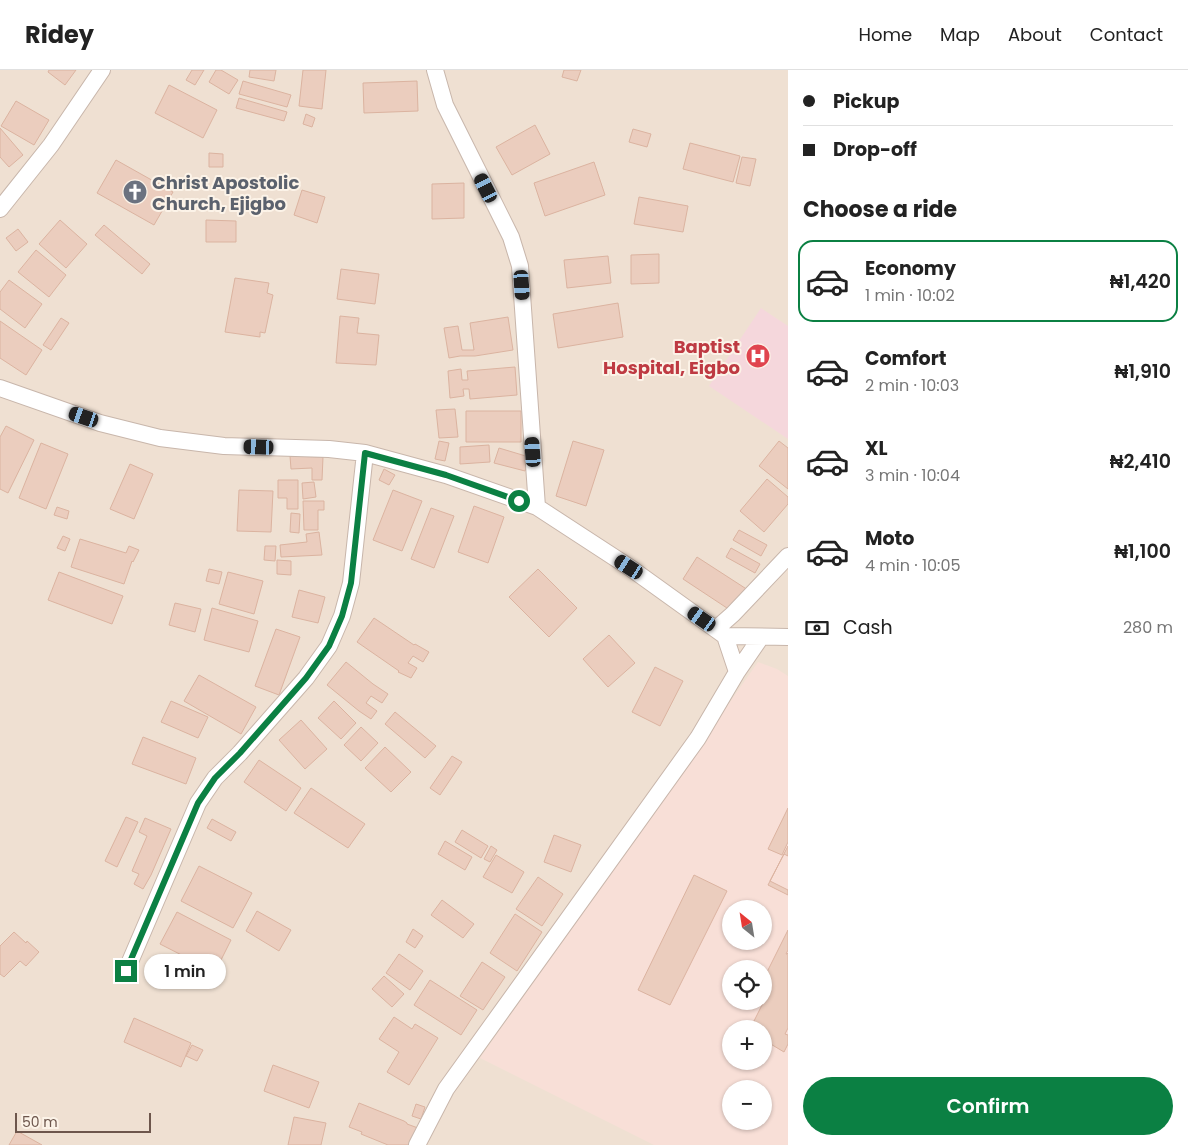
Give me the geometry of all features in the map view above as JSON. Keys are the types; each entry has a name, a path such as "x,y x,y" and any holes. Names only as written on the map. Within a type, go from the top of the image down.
{"street":[{"path":"0,209 51,145 102,70"},
{"path":"435,70 445,106 511,237 520,266 537,507"},
{"path":"0,388 100,423 160,438 224,446 329,449 365,453 446,475 537,507 629,567 721,633 761,637 788,637"},
{"path":"126,971 198,803 215,778 240,753 306,678 329,646 342,616 351,583 365,453"},
{"path":"721,633 733,614 788,556"},
{"path":"721,633 737,672"},
{"path":"418,1145 446,1089 698,738 737,672 761,637"}],"shaded area":[{"path":"0,70 788,70 788,1145 0,1145"},
{"name":"Baptist Hospital, Eigbo","path":"761,308 788,326 788,439 709,386"},
{"path":"758,662 777,669 788,676 788,1145 654,1145 480,1058"}],"building":[{"path":"49,70 76,70 65,85 48,72"},
{"path":"192,70 204,70 195,85 186,80"},
{"path":"216,70 221,70 238,80 229,94 209,82"},
{"path":"250,70 276,70 274,81 249,77"},
{"path":"303,70 326,70 322,109 299,106"},
{"path":"564,70 581,70 577,81 562,77"},
{"path":"243,81 291,95 287,107 239,94"},
{"path":"417,81 418,111 364,113 363,83"},
{"path":"169,85 217,110 203,138 155,113"},
{"path":"239,98 287,112 284,121 236,108"},
{"path":"16,101 49,120 34,145 1,126"},
{"path":"306,114 315,118 312,127 303,124"},
{"path":"535,125 550,154 512,175 496,147"},
{"path":"0,128 23,155 9,167 0,157"},
{"path":"633,129 651,134 647,147 629,142"},
{"path":"690,143 740,156 733,182 683,169"},
{"path":"209,153 223,154 223,167 209,167"},
{"path":"742,157 756,159 750,186 736,183"},
{"name":"Christ Apostolic Church, Ejigbo","path":"116,160 173,192 154,225 97,193"},
{"path":"594,162 605,195 545,216 534,183"},
{"path":"464,183 464,218 432,219 432,184"},
{"path":"302,190 325,197 317,223 294,215"},
{"path":"639,197 688,206 683,232 634,224"},
{"path":"60,220 87,244 66,268 39,244"},
{"path":"206,220 236,221 236,242 206,242"},
{"path":"104,225 150,264 142,274 95,235"},
{"path":"18,229 28,242 16,251 6,238"},
{"path":"36,250 66,275 49,297 18,272"},
{"path":"659,254 659,283 631,284 631,255"},
{"path":"608,256 611,283 567,288 564,260"},
{"path":"341,269 379,274 375,304 337,299"},
{"path":"235,278 269,283 267,293 273,295 265,333 260,332 260,337 225,332"},
{"path":"9,280 42,304 25,328 0,309 0,292"},
{"path":"618,303 623,337 558,348 553,314"},
{"path":"340,316 359,318 357,333 379,335 376,365 336,363"},
{"path":"508,317 513,350 449,358 444,328 458,326 462,350 474,350 470,323"},
{"path":"61,318 69,323 51,350 43,345"},
{"path":"0,321 42,350 26,375 0,358"},
{"path":"515,367 517,395 470,399 469,389 463,389 464,396 450,398 448,371 461,369 462,380 468,380 467,371"},
{"path":"455,409 458,437 439,438 436,410"},
{"path":"466,411 521,411 521,442 466,442"},
{"path":"6,426 34,440 8,493 0,489 0,437"},
{"path":"439,441 449,443 445,461 435,459"},
{"path":"573,441 604,450 586,506 556,496"},
{"path":"779,441 788,448 788,489 759,466"},
{"path":"41,443 68,454 46,509 19,498"},
{"path":"489,445 490,462 460,464 460,447"},
{"path":"499,448 529,457 525,471 494,463"},
{"path":"290,456 323,457 322,480 312,480 312,468 291,469"},
{"path":"130,464 153,474 134,519 110,509"},
{"path":"384,469 395,475 389,485 379,480"},
{"path":"767,479 788,497 788,504 764,532 740,511"},
{"path":"278,480 298,480 298,509 287,509 287,498 278,498"},
{"path":"314,482 316,497 303,499 302,483"},
{"path":"239,490 273,491 271,532 237,531"},
{"path":"393,490 422,501 402,551 373,540"},
{"path":"303,501 324,501 324,510 318,510 318,530 304,530"},
{"path":"474,506 504,517 488,563 458,552"},
{"path":"57,507 69,511 67,519 54,515"},
{"path":"431,508 454,516 434,568 411,559"},
{"path":"291,513 300,514 299,533 290,532"},
{"path":"739,530 767,545 761,556 733,540"},
{"path":"319,532 322,555 281,557 280,545 307,542 306,534"},
{"path":"63,536 70,539 65,551 57,548"},
{"path":"80,539 126,553 129,546 139,550 132,561 124,584 71,567"},
{"path":"265,546 276,546 275,561 264,560"},
{"path":"731,548 760,564 755,573 726,557"},
{"path":"697,557 748,590 733,612 683,579"},
{"path":"277,560 291,561 291,575 277,574"},
{"path":"209,569 222,572 219,584 206,581"},
{"path":"538,569 577,608 549,637 509,597"},
{"path":"59,572 123,596 112,624 48,600"},
{"path":"228,572 263,581 254,614 219,604"},
{"path":"299,590 325,597 318,623 292,617"},
{"path":"175,603 201,609 195,632 169,625"},
{"path":"212,608 258,621 249,652 204,640"},
{"path":"374,618 414,645 429,652 423,662 413,656 408,663 417,668 411,678 398,672 357,642"},
{"path":"276,629 300,637 279,695 255,686"},
{"path":"609,635 635,663 608,687 583,659"},
{"path":"346,662 388,694 382,703 371,696 366,703 377,711 371,719 327,685"},
{"path":"655,667 683,681 660,726 632,712"},
{"path":"199,675 256,707 241,734 184,701"},
{"path":"171,701 208,717 198,738 161,722"},
{"path":"334,701 356,723 341,739 318,718"},
{"path":"395,712 436,746 425,758 385,724"},
{"path":"301,720 327,749 305,769 279,740"},
{"path":"361,727 378,743 361,761 344,745"},
{"path":"143,737 196,758 186,784 132,764"},
{"path":"385,747 411,772 391,792 365,768"},
{"path":"452,756 462,762 440,795 430,788"},
{"path":"259,760 301,788 286,811 244,782"},
{"path":"311,788 365,824 348,848 294,813"},
{"path":"788,808 788,842 782,855 768,849"},
{"path":"126,817 138,822 117,867 105,861"},
{"path":"145,818 171,829 143,889 134,884 139,874 132,871 147,836 139,832"},
{"path":"212,819 236,832 231,841 207,828"},
{"path":"462,830 488,846 481,858 455,842"},
{"path":"554,835 581,845 571,872 544,862"},
{"path":"445,841 472,857 465,870 438,854"},
{"path":"491,846 497,850 490,862 484,859"},
{"path":"788,846 788,856 784,854"},
{"path":"496,855 524,872 512,893 483,877"},
{"path":"199,866 252,893 233,928 181,901"},
{"path":"694,875 727,891 670,1005 638,990"},
{"path":"538,877 563,894 542,926 516,909"},
{"path":"770,881 788,890 788,895 768,885"},
{"path":"442,900 474,924 463,938 431,915"},
{"path":"257,911 291,930 279,951 246,931"},
{"path":"177,912 231,940 215,972 160,944"},
{"path":"515,914 542,932 517,971 490,953"},
{"path":"413,929 423,936 415,948 406,942"},
{"path":"788,930 788,950 786,954 788,953 788,1028 785,1034 788,1035 788,1044 784,1052 772,1045 772,1020 754,1020 760,1010 772,1010 772,962"},
{"path":"14,932 39,952 26,966 20,961 4,977 0,974 0,946"},
{"path":"399,954 423,971 410,990 386,973"},
{"path":"482,962 505,977 483,1010 460,996"},
{"path":"384,976 404,994 392,1007 372,989"},
{"path":"430,980 477,1010 461,1035 414,1005"},
{"path":"394,1017 412,1029 415,1024 438,1038 409,1085 387,1072 399,1052 379,1039"},
{"path":"134,1018 191,1043 181,1067 124,1042"},
{"path":"192,1045 203,1050 197,1061 186,1056"},
{"path":"273,1065 319,1082 309,1108 264,1091"},
{"path":"359,1103 418,1128 411,1145 388,1145 349,1127"},
{"path":"416,1104 425,1107 421,1119 412,1116"},
{"path":"294,1117 326,1123 321,1145 288,1145"},
{"path":"17,1131 42,1145 9,1145"}],"place":[{"name":"Christ Apostolic Church, Ejigbo","path":"135,192"},
{"name":"Baptist Hospital, Eigbo","path":"758,356"}],"route":[{"path":"126,971 198,803 215,778 240,753 306,678 329,646 342,616 351,583 365,453 446,475 519,501"}]}
